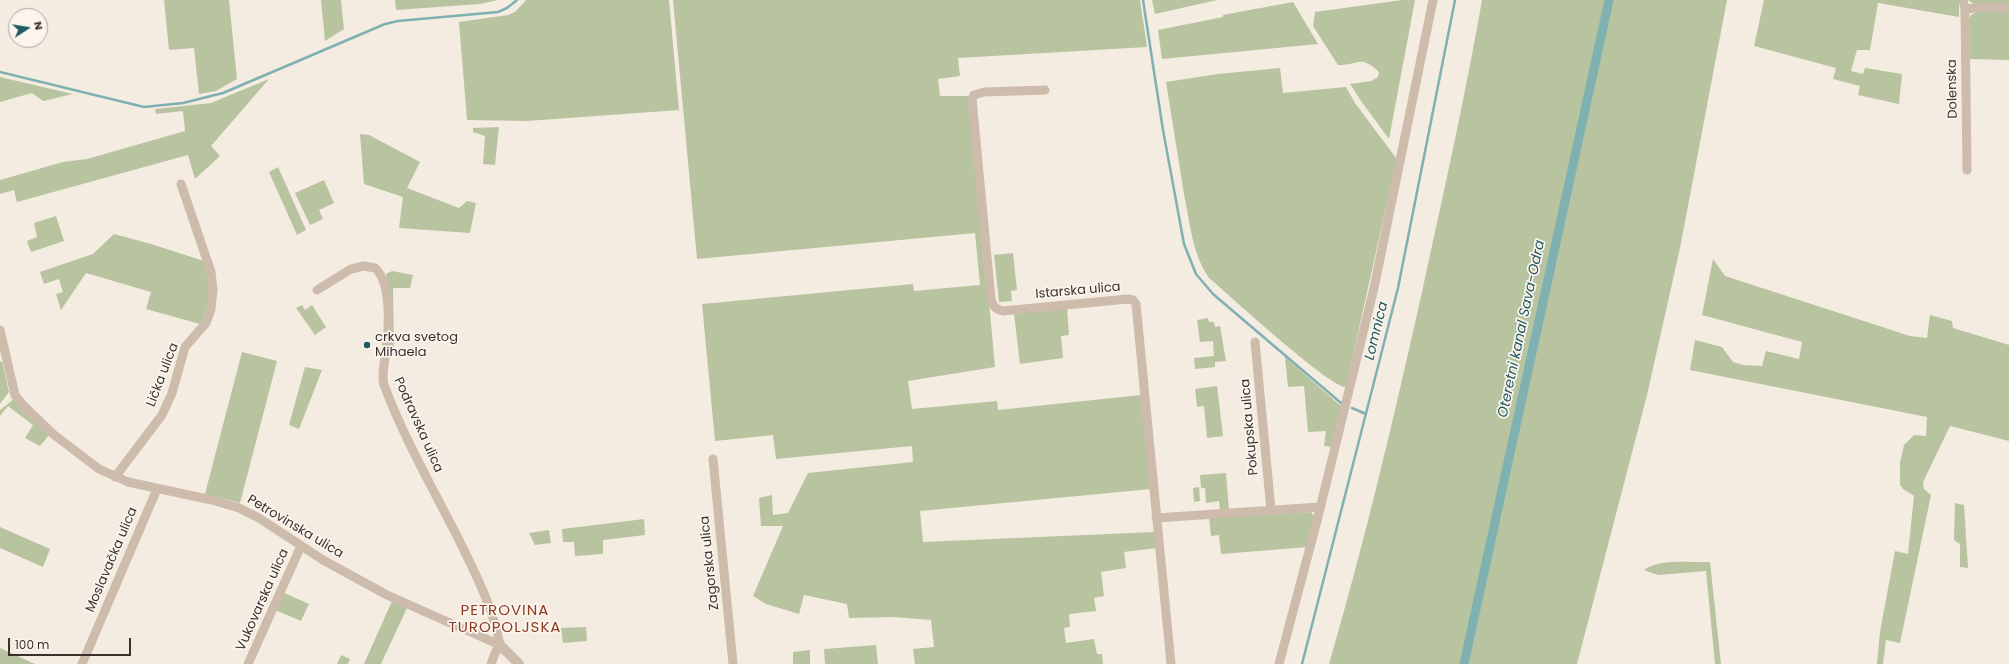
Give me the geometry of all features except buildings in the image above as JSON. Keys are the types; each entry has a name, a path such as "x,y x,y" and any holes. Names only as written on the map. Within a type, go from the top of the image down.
{"street":[{"path":"1279,664 1376,281 1433,0"},
{"name":"Dolenska","path":"1967,170 1964,4 2009,9"},
{"name":"Istarska ulica","path":"1045,90 984,92 974,95 972,99 992,305 996,309 1003,311 1128,299 1133,300 1138,310 1156,518 1171,664"},
{"name":"Lička ulica","path":"115,476 162,415 172,393 185,347 206,323 212,309 213,285 210,272 181,184"},
{"name":"Podravska ulica","path":"317,290 357,266 375,268 382,275 388,316 388,339 383,372 384,385 423,471 479,581 496,626 500,645"},
{"name":"Petrovinska ulica","path":"0,330 8,357 15,395 22,404 54,434 84,459 99,469 128,482 212,500 239,508 259,518 301,546 387,595 500,645 518,664"},
{"name":"Pokupska ulica","path":"1255,342 1271,510"},
{"name":"Zagorska ulica","path":"714,459 733,664"},
{"name":"Moslavačka ulica","path":"82,664 157,489"},
{"path":"1156,518 1320,507"},
{"name":"Vukovarska ulica","path":"248,664 301,546"},
{"path":"491,664 500,645"}],"green space":[{"path":"164,0 229,0 237,79 216,91 199,94 194,48 169,50"},
{"path":"321,0 341,0 344,29 325,41"},
{"path":"395,0 498,0 480,4 396,10"},
{"path":"526,0 669,0 679,110 527,121 467,120 459,22 508,15 515,12"},
{"path":"673,0 1140,0 1147,47 958,58 960,76 938,79 940,96 970,96 995,367 908,381 912,409 997,401 998,410 1141,395 1151,489 920,511 923,542 1155,532 1157,548 1124,552 1126,568 1101,572 1104,596 1094,598 1096,611 1069,614 1070,627 1064,628 1066,643 1094,639 1097,654 1102,654 1103,664 915,664 913,649 934,647 931,620 893,617 849,618 847,604 804,595 799,614 766,604 753,596 783,526 761,526 759,498 772,495 773,515 788,513 808,473 913,462 912,446 776,459 773,435 715,441 702,304 913,284 914,291 980,285 975,233 697,259"},
{"path":"1152,0 1217,0 1155,14"},
{"path":"1402,0 1415,0 1389,139 1350,84 1371,81 1378,77 1379,72 1368,63 1363,62 1338,65 1313,26 1315,12"},
{"path":"1482,0 1727,0 1680,248 1647,395 1577,664 1329,664 1367,525 1401,386 1454,146"},
{"path":"1764,0 1959,0 1959,17 1878,3 1870,50 1857,50 1851,71 1863,74 1865,68 1902,74 1899,104 1858,95 1860,86 1833,79 1836,68 1754,46"},
{"path":"1968,0 2009,0 2009,5 1974,4"},
{"path":"1293,2 1318,44 1162,59 1158,30 1223,17 1223,15"},
{"path":"1984,10 2009,13 2009,60 1969,59 1969,19 1972,14"},
{"path":"1280,68 1283,93 1346,87 1355,103 1396,158 1346,387 1336,383 1321,373 1256,320 1209,278 1203,268 1195,248 1190,227 1166,82 1218,74"},
{"path":"0,77 73,94 43,101 32,93 0,102"},
{"path":"269,79 211,146 220,156 195,179 188,155 17,202 14,190 0,194 0,180 63,162 87,159 185,131 183,111 156,114 155,109 211,103"},
{"path":"499,127 495,165 483,164 485,136 473,132 473,128"},
{"path":"360,134 369,135 420,162 407,188 459,208 467,201 476,203 470,233 399,228 403,197 364,184"},
{"path":"278,167 306,230 297,235 269,172"},
{"path":"324,180 334,203 319,210 323,219 310,225 295,193"},
{"path":"56,216 64,241 31,252 27,241 37,237 34,223"},
{"path":"114,234 204,261 208,277 209,293 207,309 200,324 146,309 151,292 86,273 61,310 56,294 63,292 59,279 44,284 40,272 93,254"},
{"path":"1013,253 1017,290 1011,291 1012,301 999,302 994,255"},
{"path":"1713,259 1725,276 1910,336 1927,338 1930,315 1952,321 1953,328 2009,345 2009,441 1950,426 1923,482 1924,489 1931,495 1900,643 1886,640 1883,664 1877,664 1880,632 1895,551 1908,554 1914,496 1903,489 1900,485 1900,463 1904,445 1914,435 1926,436 1927,417 1690,370 1695,340 1722,347 1733,362 1743,365 1762,366 1766,351 1799,359 1802,342 1702,315"},
{"path":"392,271 413,275 410,288 393,288 394,354 389,354 388,291 386,274"},
{"path":"302,305 305,310 312,305 326,327 315,335 296,308"},
{"path":"1067,307 1069,335 1061,336 1063,358 1020,364 1014,314"},
{"path":"1208,318 1209,322 1214,322 1215,327 1220,326 1226,361 1215,362 1215,367 1195,369 1194,358 1214,356 1213,341 1200,342 1197,320"},
{"path":"242,352 277,361 240,503 205,494"},
{"path":"1285,357 1342,407 1332,447 1324,446 1326,431 1308,432 1304,386 1288,387"},
{"path":"2,361 9,392 0,404 0,362"},
{"path":"305,367 322,370 299,429 289,425"},
{"path":"1217,386 1223,436 1207,438 1204,406 1197,407 1195,389"},
{"path":"14,399 49,435 40,446 25,438 33,425 8,406 0,416 0,410"},
{"path":"1226,473 1229,510 1220,510 1219,501 1206,503 1205,488 1201,488 1200,475"},
{"path":"1199,487 1200,501 1194,502 1193,488"},
{"path":"1955,503 1964,505 1968,568 1960,567 1960,544 1954,540"},
{"path":"1311,512 1314,516 1308,547 1221,554 1219,535 1211,536 1209,517"},
{"path":"644,519 645,535 603,540 603,554 575,556 574,542 563,542 562,529"},
{"path":"0,527 50,549 43,567 0,548"},
{"path":"549,530 551,543 535,545 529,533"},
{"path":"1667,562 1710,562 1721,664 1715,664 1706,571 1658,575 1644,570 1651,566"},
{"path":"282,592 309,604 301,621 275,610"},
{"path":"392,601 407,608 381,664 364,664"},
{"path":"586,627 587,641 563,643 561,628"},
{"path":"876,645 878,664 825,664 824,649"},
{"path":"0,648 35,664 0,664"},
{"path":"810,650 810,664 793,664 793,652"},
{"path":"341,655 350,659 348,664 337,664"}],"waterway":[{"path":"0,72 144,107 183,103 223,93 385,24 398,21 498,12 507,8 517,0"},
{"path":"1143,0 1163,130 1184,244 1196,274 1213,294 1341,403"},
{"name":"Lomnica","path":"1302,664 1398,288 1455,0"},
{"name":"Oteretni kanal Sava-Odra","path":"1464,664 1609,0"},
{"path":"1352,408 1366,414"}],"place":[{"name":"crkva svetog Mihaela","path":"367,345"}],"district":[{"name":"PETROVINA TUROPOLJSKA","path":"505,620"}]}
